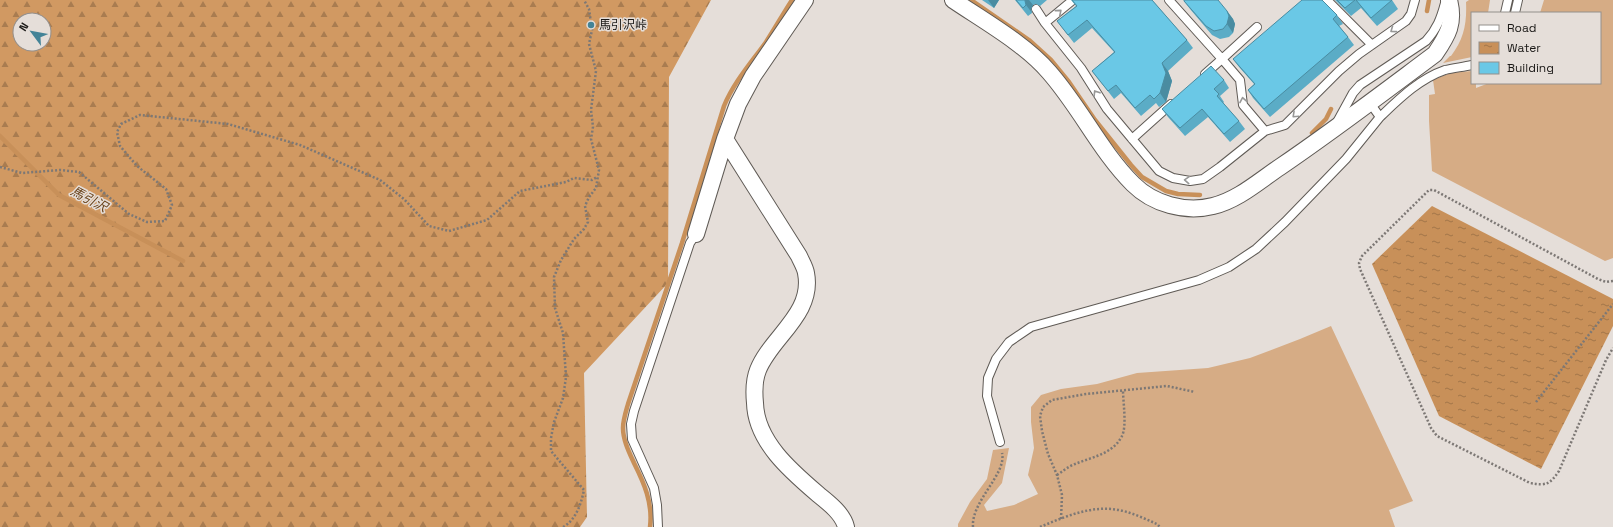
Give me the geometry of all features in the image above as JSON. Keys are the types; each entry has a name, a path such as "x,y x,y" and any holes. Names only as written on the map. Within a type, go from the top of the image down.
{"street":[{"path":"696,234 725,139 738,104 753,76 805,0"},
{"path":"953,0 1036,58 1059,84 1121,172 1134,185 1148,196 1164,204 1181,208 1213,206 1230,200 1334,129 1435,54 1446,39 1451,24 1452,11 1449,0"},
{"path":"725,139 799,256 806,272 807,289 804,303 794,319 765,356 757,372 755,405 759,423 766,439 777,456 795,475 834,508 846,527"}],"lane":[{"path":"1045,23 1073,0"},
{"path":"1169,0 1240,80 1243,105 1265,131"},
{"path":"1328,0 1372,45"},
{"path":"1036,9 1045,23 1081,68 1107,109 1159,171 1173,178 1190,181 1203,179 1265,131 1285,125 1339,71 1406,21 1411,14 1415,0"},
{"path":"1334,129 1353,92 1360,85 1426,41 1434,32 1446,0"},
{"path":"1505,12 1508,0"},
{"path":"1514,12 1518,0"},
{"path":"1198,80 1258,27"},
{"path":"1000,442 987,396 988,378 996,359 1009,342 1031,327 1199,280 1228,267 1256,249 1285,222 1346,158 1380,116 1400,97 1433,75 1446,70 1471,65"},
{"path":"1132,139 1180,96"},
{"path":"1370,103 1380,116"},
{"path":"658,527 657,505 654,488 632,439 631,424 636,404 690,243 696,234"}],"path":[{"path":"563,527 568,524 580,508 584,490 551,451 554,422 563,398 566,377 563,333 556,308 554,277 567,249 588,222 585,206 589,197 596,188 599,170 591,139 593,126 591,110 596,70 589,44 592,30 589,9 584,0"},
{"path":"0,167 22,173 60,170 79,172 129,214 147,222 165,221 172,205 166,189 137,166 120,146 117,132 121,124 140,115 228,124 300,145 380,180 404,198 429,226 449,231 487,220 520,191 566,182 574,178 592,180 597,177"},
{"path":"1613,281 1606,282 1598,279 1434,190 1429,190 1362,256 1358,263 1431,428 1437,436 1530,483 1541,485 1551,482 1559,471 1606,360 1613,348"},
{"path":"1536,402 1613,304"},
{"path":"1061,519 1062,495 1042,431 1040,416 1043,407 1052,400 1123,390 1167,386 1195,392"},
{"path":"1057,475 1074,464 1097,457 1112,449 1122,436 1124,420 1123,390"},
{"path":"973,527 972,521 976,509 999,469 1003,456 1000,442"},
{"path":"1040,527 1092,509 1112,509 1132,514 1157,524 1160,527"}],"shaded area":[{"path":"1469,0 1490,0 1488,12 1471,12 1471,57 1443,63 1451,56 1462,37 1466,17 1466,2"},
{"path":"1544,0 1613,0 1613,258 1605,261 1432,171 1429,95 1435,94 1433,80 1450,73 1471,71 1471,84 1476,84 1476,88 1486,84 1601,84 1601,12 1540,12"},
{"path":"1331,326 1413,501 1389,510 1395,527 958,527 958,524 970,502 987,479 993,450 1009,448 1002,483 984,505 987,511 1014,505 1038,494 1028,475 1034,448 1031,407 1041,395 1061,389 1097,384 1137,373 1208,368 1250,358"}],"green space":[{"path":"0,0 711,0 669,77 668,283 584,373 587,517 580,527 0,527"}],"water":[{"path":"1432,206 1613,299 1613,326 1541,469 1439,416 1372,264"}],"building":[{"path":"1016,0 1025,0 1026,5 1023,8"},
{"path":"1072,0 1152,0 1187,40 1162,63 1166,73 1160,93 1154,99 1150,95 1135,108 1116,85 1108,91 1092,71 1115,52 1087,20 1068,35 1057,21 1077,6"},
{"path":"1184,0 1218,0 1229,16 1227,24 1223,29 1214,31 1206,26"},
{"path":"1302,0 1322,0 1337,15 1333,19 1348,37 1264,109 1248,90 1255,84 1233,59"},
{"path":"1337,0 1355,0 1345,8"},
{"path":"1356,0 1392,0 1371,18"},
{"path":"1211,66 1224,80 1214,89 1219,94 1217,96 1239,121 1224,134 1202,109 1180,128 1162,109"}],"waterway":[{"path":"650,527 651,518 649,501 641,478 628,450 623,432 623,425 628,404 682,243 724,106 738,81 766,42 792,0"},
{"path":"971,0 1029,40 1051,60 1069,82 1095,120 1142,177 1166,191 1178,194 1200,195"},
{"path":"1427,11 1429,0"},
{"path":"1312,133 1326,119 1331,109"},
{"name":"馬引沢","path":"0,136 59,195 183,261"}],"place":[{"name":"馬引沢峠","path":"591,25"}]}
